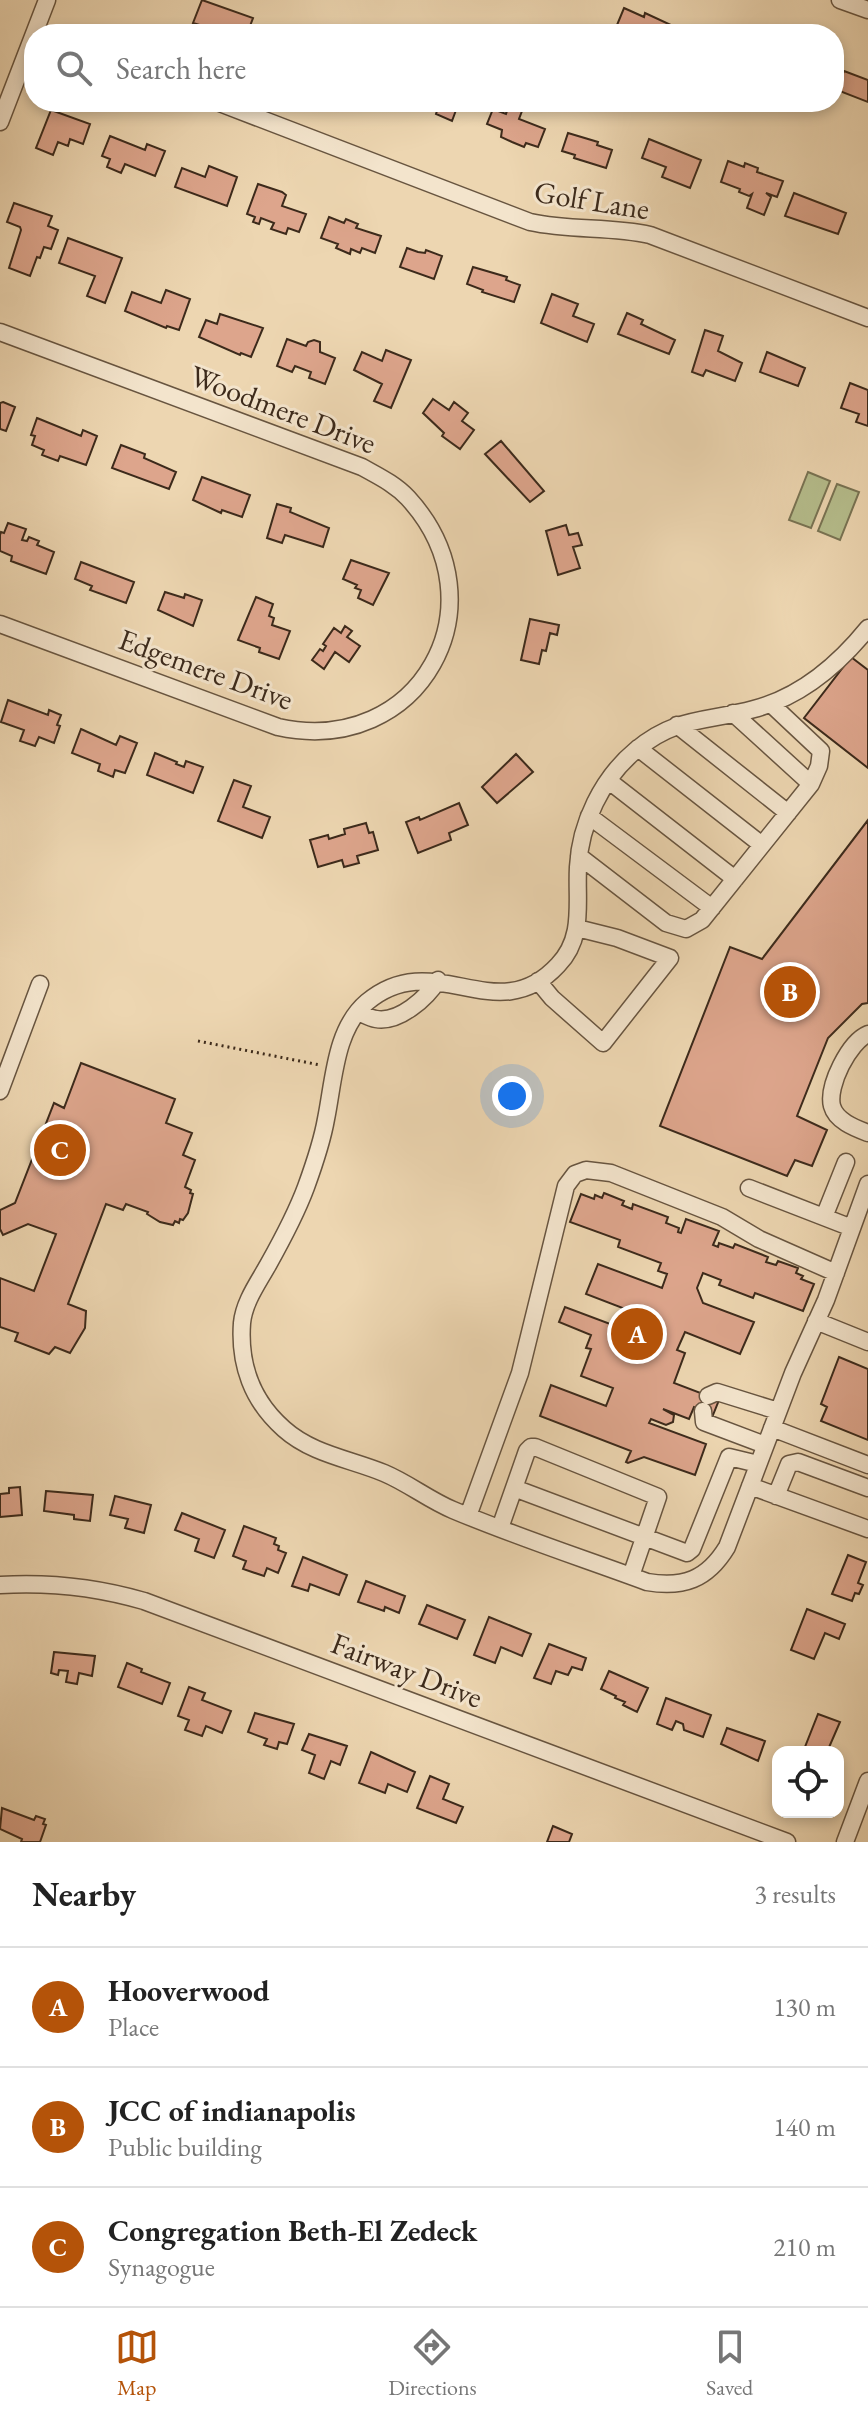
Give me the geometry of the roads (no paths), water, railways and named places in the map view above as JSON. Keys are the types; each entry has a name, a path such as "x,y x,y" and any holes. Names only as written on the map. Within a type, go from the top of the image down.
{"street":[{"path":"40,24 47,0"},
{"path":"840,0 868,10"},
{"path":"0,122 24,64"},
{"name":"Golf Lane","path":"243,112 530,222 558,228 619,230 650,235 868,318"},
{"name":"Woodmere Drive","path":"0,332 362,467 391,483 427,521 441,551 449,583 446,635 427,672"},
{"name":"Edgemere Drive","path":"0,624 298,732 345,730 377,717 394,707 427,672"},
{"path":"868,628 823,673 789,696 771,704 677,725 638,748 609,781 589,816 579,856 577,928 569,951 558,965 538,981 509,992 494,993 438,980 398,984 377,994 358,1012 345,1035 335,1068 325,1123 300,1204 242,1316 245,1370 258,1399 283,1428 313,1450 343,1457 390,1475 449,1509 631,1576 670,1586 690,1581 707,1571 727,1547 868,1184"},
{"path":"579,856 666,923 686,929 702,920 811,784 819,766 821,751 771,704"},
{"path":"733,713 811,784"},
{"path":"677,725 788,813"},
{"path":"638,748 762,845"},
{"path":"609,781 735,879"},
{"path":"589,816 712,908"},
{"path":"538,981 552,998 603,1043 670,958 617,938 577,928"},
{"path":"358,1012 378,1020 394,1015 422,1002 438,980"},
{"path":"1,1087 40,984"},
{"path":"868,1034 856,1040 849,1049 836,1078 832,1098 837,1115 849,1125 868,1133"},
{"path":"824,1217 846,1162"},
{"path":"468,1516 520,1373 566,1186 575,1174 586,1170 611,1173 722,1217 759,1239 836,1273"},
{"path":"749,1188 852,1228"},
{"path":"816,1321 868,1342"},
{"path":"765,1445 704,1422 706,1403 717,1392 778,1411"},
{"path":"772,1428 868,1465"},
{"path":"500,1528 527,1451 535,1447 658,1497 631,1576"},
{"path":"514,1488 683,1553 689,1551 729,1457 758,1464"},
{"path":"776,1496 789,1464 798,1462 868,1488"},
{"path":"750,1486 868,1529"},
{"name":"Fairway Drive","path":"0,1585 35,1583 80,1586 144,1601 787,1842"},
{"path":"845,1842 868,1781"}],"place":[{"name":"JCC of indianapolis","path":"790,992"},
{"name":"Congregation Beth-El Zedeck","path":"60,1150"},
{"name":"Hooverwood","path":"637,1334"}]}
